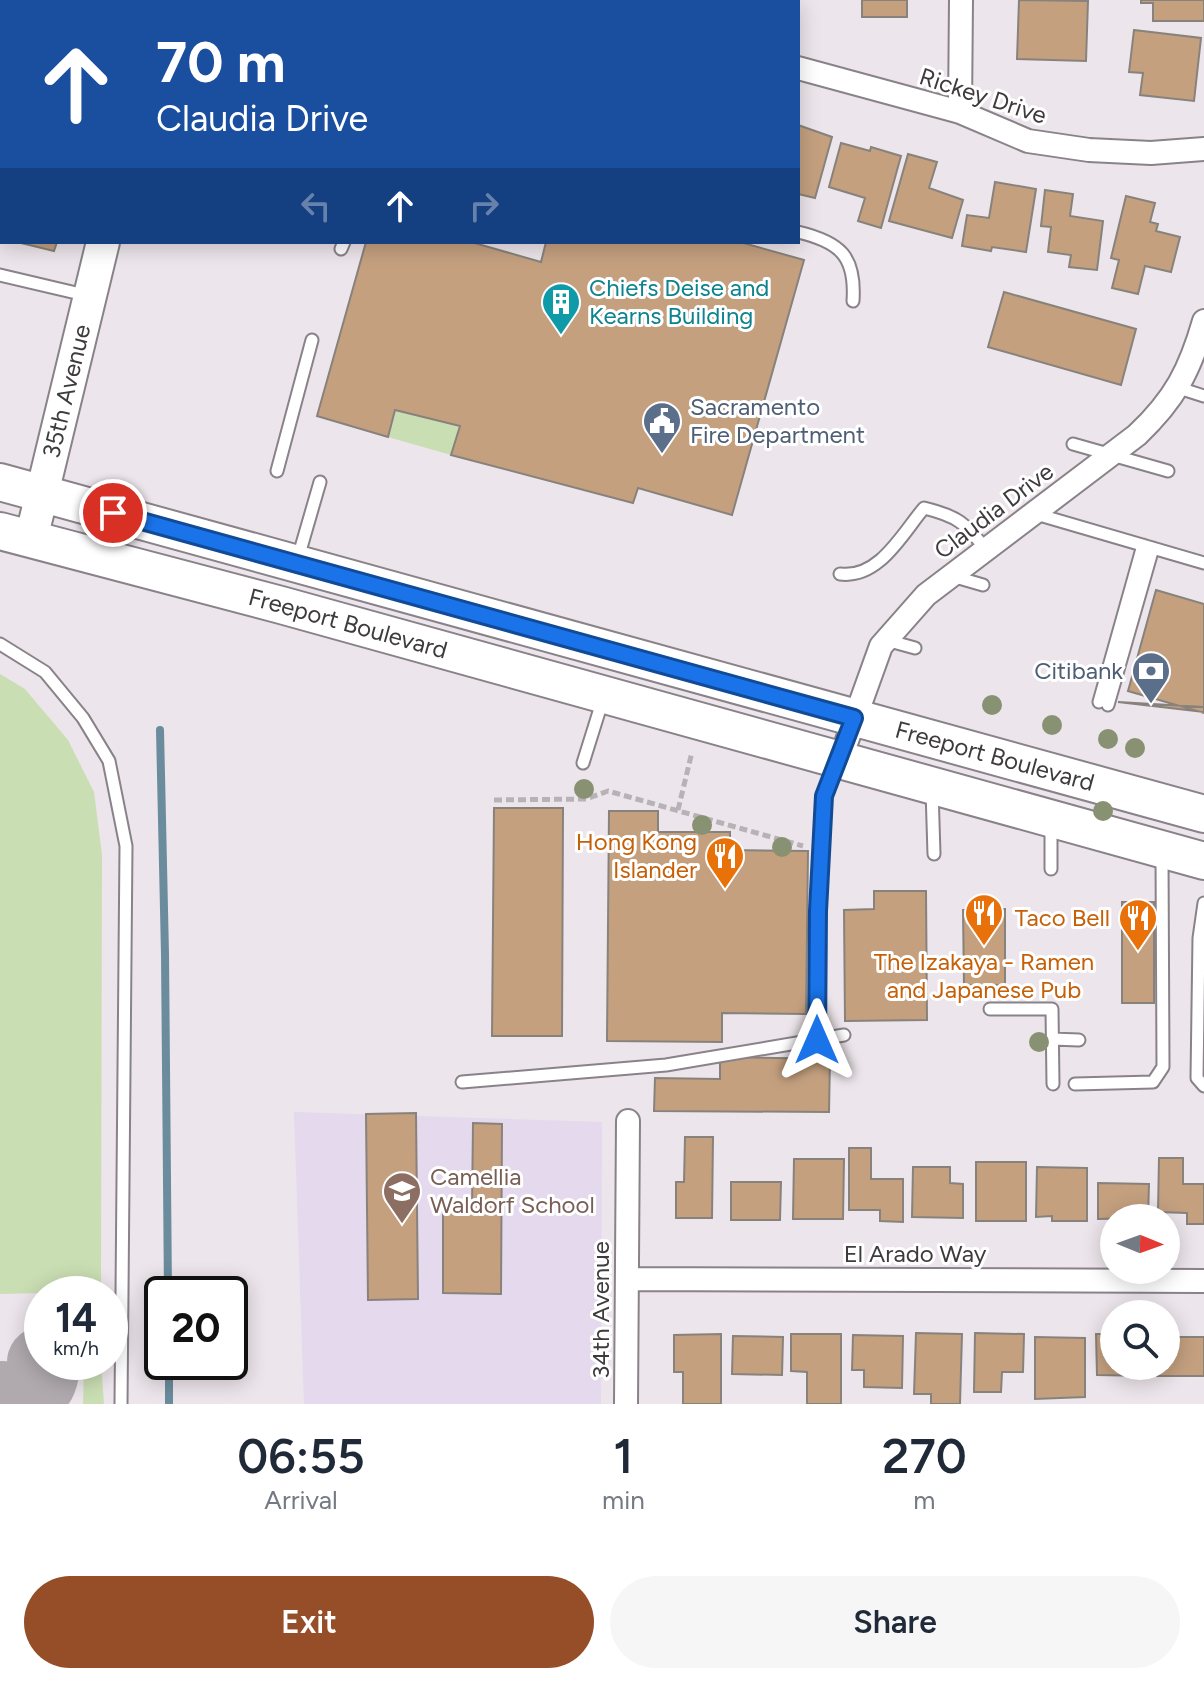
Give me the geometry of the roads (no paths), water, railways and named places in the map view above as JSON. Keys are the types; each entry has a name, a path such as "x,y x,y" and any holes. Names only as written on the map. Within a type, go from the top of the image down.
{"main road":[{"name":"Freeport Boulevard","path":"0,482 1204,814"},
{"name":"Freeport Boulevard","path":"15,535 1204,861"}],"street":[{"path":"960,112 961,0"},
{"name":"Rickey Drive","path":"800,69 960,112 1028,141 1104,151 1151,153 1204,149"},
{"name":"35th Avenue","path":"15,535 42,493 103,244"},
{"name":"Claudia Drive","path":"840,760 886,640 926,595 1156,417 1179,388 1193,360 1204,322"},
{"name":"34th Avenue","path":"626,1404 628,1121"},
{"name":"El Arado Way","path":"627,1279 1204,1281"}],"lane":[{"path":"800,233 835,244 849,262 854,278 853,301"},
{"path":"0,275 90,296"},
{"path":"277,471 312,340"},
{"path":"1179,388 1204,396"},
{"path":"1073,444 1168,471"},
{"path":"296,563 320,482"},
{"path":"840,574 853,575 875,567 924,508 957,518 969,527 986,550"},
{"path":"1034,513 1204,563"},
{"path":"1104,703 1148,546"},
{"path":"952,576 983,585"},
{"path":"886,640 915,648"},
{"path":"0,644 45,672 83,718 109,761 126,846 121,1404"},
{"path":"583,763 604,695"},
{"path":"817,1040 818,911 824,796 840,760"},
{"path":"932,786 934,854"},
{"path":"1051,819 1051,869"},
{"path":"1075,1084 1153,1082 1163,1067 1162,849"},
{"path":"1204,903 1199,938 1197,1078 1204,1086"},
{"path":"990,1009 1052,1009 1053,1084"},
{"path":"462,1082 666,1065 844,1035"},
{"path":"1052,1039 1079,1040"}],"waterway":[{"path":"160,730 168,1276"},
{"path":"169,1380 169,1404"}],"place":[{"name":"Chiefs Deise and Kearns Building","path":"561,336"},
{"name":"Sacramento Fire Department","path":"662,455"},
{"name":"Citibank","path":"1151,705"},
{"name":"Hong Kong Islander","path":"725,890"},
{"name":"The Izakaya - Ramen and Japanese Pub","path":"984,947"},
{"name":"Taco Bell","path":"1138,952"},
{"name":"Camellia Waldorf School","path":"402,1225"}]}
